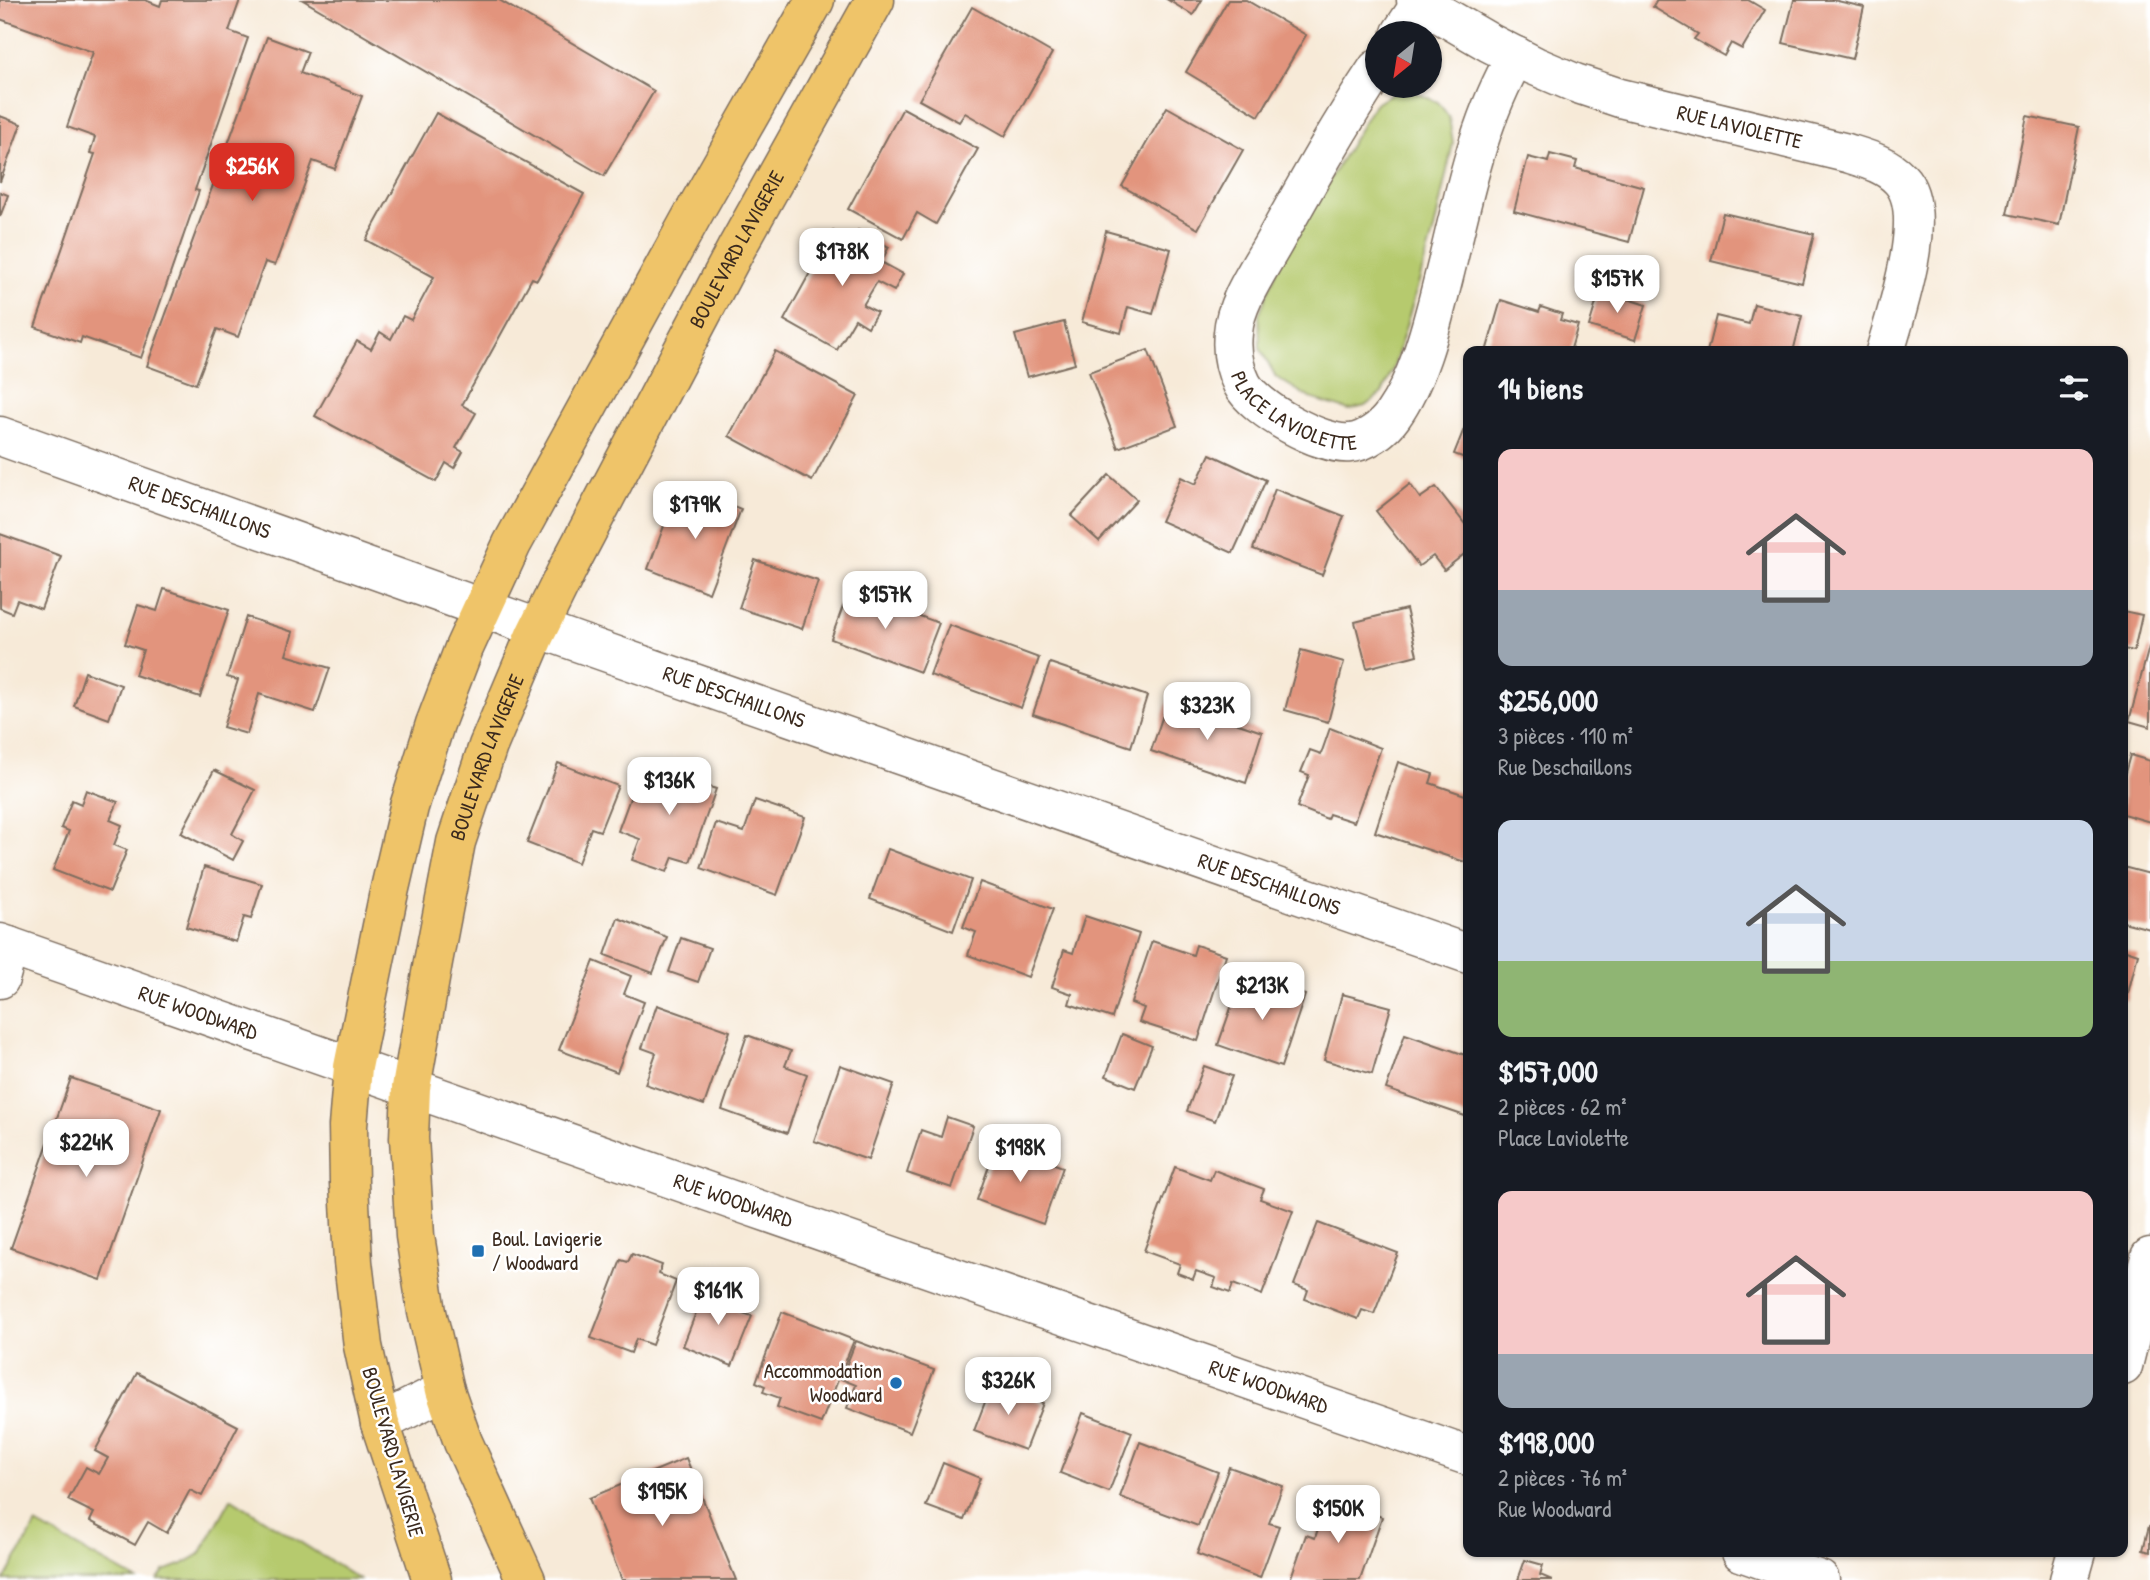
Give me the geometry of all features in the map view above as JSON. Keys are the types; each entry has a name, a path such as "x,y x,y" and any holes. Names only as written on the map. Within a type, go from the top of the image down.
{"main road":[{"name":"BOULEVARD LAVIGERIE","path":"432,1580 380,1423 363,1346 353,1262 348,1126 353,1067 409,807 435,724 464,648 512,544 815,0"},
{"name":"BOULEVARD LAVIGERIE","path":"526,1580 463,1442 445,1390 427,1312 415,1236 409,1138 411,1088 456,842 488,746 538,628 736,248 875,0"}],"street":[{"name":"RUE LAVIOLETTE","path":"1413,12 1575,83 1620,98 1878,162 1902,180 1914,208 1912,245 1887,346"},
{"name":"PLACE LAVIOLETTE","path":"1365,87 1338,129 1242,299 1233,330 1233,359 1243,386 1258,404 1320,438 1350,443 1373,435 1393,416 1428,341 1477,143 1501,82 1516,56"},
{"name":"RUE DESCHAILLONS","path":"0,436 1463,952"},
{"name":"RUE WOODWARD","path":"3,956 353,1067 1463,1454"},
{"path":"2128,1346 2150,1257"},
{"path":"380,1423 445,1390"},
{"path":"1755,1557 1820,1580"},
{"path":"2069,1580 2076,1557"}],"green space":[{"path":"1385,98 1428,98 1438,102 1449,117 1453,143 1434,230 1394,367 1382,393 1365,406 1349,410 1310,398 1276,377 1260,348 1259,314 1280,263 1374,105"},
{"path":"231,1499 360,1580 158,1580 164,1571 200,1554"},
{"path":"36,1524 137,1580 4,1580"}],"building":[{"path":"0,0 145,0 160,6 162,0 240,0 229,31 248,38 141,358 82,337 80,343 35,327 95,154 90,153 95,137 67,127 93,52 0,19"},
{"path":"303,0 499,0 654,91 604,176"},
{"path":"1168,0 1202,0 1193,15"},
{"path":"1228,0 1246,0 1306,35 1259,116 1186,72"},
{"path":"1657,0 1748,0 1765,10 1742,49 1731,43 1724,56 1694,39 1698,34 1653,7"},
{"path":"1794,0 1833,0 1864,7 1852,59 1783,43"},
{"path":"972,7 1052,53 1005,136 965,113 959,122 919,100"},
{"path":"267,37 308,52 300,73 362,96 335,169 313,161 275,265 265,262 238,337 217,329 196,384 147,366"},
{"path":"1167,107 1243,150 1198,229 1122,186"},
{"path":"903,108 978,149 936,224 917,213 903,239 848,209"},
{"path":"436,113 584,194 537,280 532,278 462,405 476,413 456,448 463,452 454,468 446,463 436,482 315,416 357,341 371,349 380,332 391,339 403,316 411,320 434,277 366,240"},
{"path":"0,116 21,124 0,182"},
{"path":"2027,116 2079,127 2059,225 2007,214"},
{"path":"1550,154 1577,161 1575,168 1644,187 1629,242 1514,211 1528,157 1548,162"},
{"path":"0,192 8,195 0,217"},
{"path":"1723,213 1814,234 1802,283 1711,261"},
{"path":"858,230 889,247 881,262 903,274 894,291 877,282 863,305 877,312 868,327 855,319 837,350 784,320 833,231 851,242"},
{"path":"1106,231 1171,249 1153,314 1128,307 1121,333 1082,322"},
{"path":"1600,290 1646,305 1635,340 1589,326"},
{"path":"1501,300 1539,312 1541,307 1562,314 1560,320 1578,325 1572,346 1488,346"},
{"path":"1754,304 1802,316 1794,346 1708,346 1716,316 1749,324"},
{"path":"1064,322 1075,364 1027,377 1015,335"},
{"path":"1148,350 1177,426 1118,448 1089,372"},
{"path":"775,351 858,396 812,481 729,436"},
{"path":"1463,432 1463,457 1454,454"},
{"path":"1210,454 1266,480 1233,553 1161,521 1181,477 1196,484"},
{"path":"1109,475 1137,500 1099,541 1071,516"},
{"path":"1410,484 1420,498 1436,487 1463,522 1463,555 1444,570 1433,556 1419,566 1376,511"},
{"path":"1275,489 1344,516 1322,575 1253,549"},
{"path":"691,490 741,509 709,593 648,569 673,502 685,506"},
{"path":"0,534 61,556 41,609 17,600 12,613 0,608"},
{"path":"755,560 818,581 802,629 739,608"},
{"path":"164,589 229,610 200,697 135,675 143,650 125,644 138,605 157,611"},
{"path":"849,590 939,623 920,672 831,639"},
{"path":"1406,609 1417,655 1367,668 1355,622"},
{"path":"2128,612 2142,615 2134,651 2128,650"},
{"path":"246,617 293,632 286,655 330,668 315,712 259,694 247,734 223,727 238,680 227,677"},
{"path":"949,625 1039,658 1021,708 930,675"},
{"path":"2150,647 2150,727 2129,721"},
{"path":"1301,650 1344,662 1328,722 1285,710"},
{"path":"1050,663 1147,696 1131,747 1033,714"},
{"path":"85,672 121,685 109,719 74,706"},
{"path":"1168,700 1262,732 1246,783 1151,751"},
{"path":"1330,728 1381,748 1354,822 1329,814 1327,819 1297,807 1309,775 1301,772 1310,750 1321,754"},
{"path":"2130,755 2150,761 2150,822 2128,815"},
{"path":"1398,762 1433,774 1430,783 1463,794 1463,861 1375,832"},
{"path":"558,763 618,786 600,831 591,828 578,863 527,843"},
{"path":"676,763 707,774 704,785 716,789 690,862 673,857 667,872 632,860 640,839 618,831 633,790 651,796 661,768 673,772"},
{"path":"214,770 255,790 232,834 243,841 233,860 181,833"},
{"path":"86,790 118,802 110,820 122,825 114,845 127,850 110,892 53,870 69,831 61,828 72,800 81,804"},
{"path":"755,800 805,817 777,895 701,868 716,823 744,832"},
{"path":"888,849 971,880 953,931 870,899"},
{"path":"204,867 262,884 251,919 244,917 236,942 186,927"},
{"path":"2128,868 2150,874 2150,929 2128,923"},
{"path":"980,882 1053,909 1028,977 968,955 976,932 963,927"},
{"path":"1085,916 1139,934 1112,1018 1069,1004 1072,994 1052,987 1064,950 1073,953"},
{"path":"618,918 667,937 653,973 605,955"},
{"path":"681,938 710,948 698,982 669,972"},
{"path":"1152,941 1193,955 1196,945 1226,955 1198,1041 1139,1022 1144,1008 1131,1003"},
{"path":"2128,951 2138,954 2128,993"},
{"path":"594,961 631,976 624,994 644,1002 617,1072 559,1050"},
{"path":"1255,978 1305,995 1281,1067 1218,1045 1238,988 1250,992"},
{"path":"1342,994 1391,1007 1372,1074 1324,1060"},
{"path":"657,1005 730,1031 704,1105 645,1084 656,1053 642,1048"},
{"path":"1122,1034 1152,1046 1135,1088 1106,1076"},
{"path":"1405,1034 1463,1054 1463,1115 1386,1089"},
{"path":"747,1035 791,1051 785,1066 807,1074 787,1133 722,1110"},
{"path":"840,1065 894,1084 868,1160 814,1141"},
{"path":"1204,1066 1232,1076 1215,1121 1187,1111"},
{"path":"71,1078 161,1109 101,1280 11,1248"},
{"path":"947,1117 973,1126 952,1188 907,1173 921,1130 941,1137"},
{"path":"997,1143 1063,1167 1043,1224 977,1200"},
{"path":"1175,1167 1210,1180 1214,1170 1264,1189 1260,1199 1293,1211 1262,1295 1233,1284 1230,1293 1213,1287 1216,1278 1196,1271 1193,1279 1177,1273 1180,1264 1144,1251"},
{"path":"1318,1223 1398,1253 1374,1314 1362,1310 1358,1319 1305,1299 1308,1290 1294,1285"},
{"path":"632,1254 662,1265 659,1274 676,1281 652,1345 636,1339 631,1353 591,1338 621,1260 628,1262"},
{"path":"706,1287 741,1300 737,1311 752,1316 732,1366 683,1346"},
{"path":"782,1312 854,1340 821,1423 777,1407 780,1398 763,1392 765,1386 756,1382"},
{"path":"856,1341 934,1370 910,1432 847,1408 856,1385 841,1379"},
{"path":"137,1373 238,1426 202,1496 190,1490 167,1533 148,1522 135,1545 90,1521 94,1513 68,1500 86,1467 99,1474 108,1458 95,1451"},
{"path":"992,1384 1043,1403 1025,1450 974,1431"},
{"path":"1083,1413 1132,1432 1109,1492 1060,1473"},
{"path":"1140,1442 1218,1472 1198,1526 1120,1497"},
{"path":"686,1458 736,1580 622,1580 589,1498"},
{"path":"943,1463 980,1478 964,1520 926,1506"},
{"path":"1229,1467 1283,1486 1269,1523 1279,1526 1260,1578 1197,1554"},
{"path":"1328,1498 1382,1517 1360,1580 1290,1580 1306,1535 1315,1538"},
{"path":"2150,1526 2150,1552 2143,1550"},
{"path":"1525,1560 1543,1565 1540,1575 1552,1580 1518,1580"}],"place":[{"name":"Boul. Lavigerie / Woodward","path":"478,1251"},
{"name":"Accommodation Woodward","path":"896,1383"}]}
